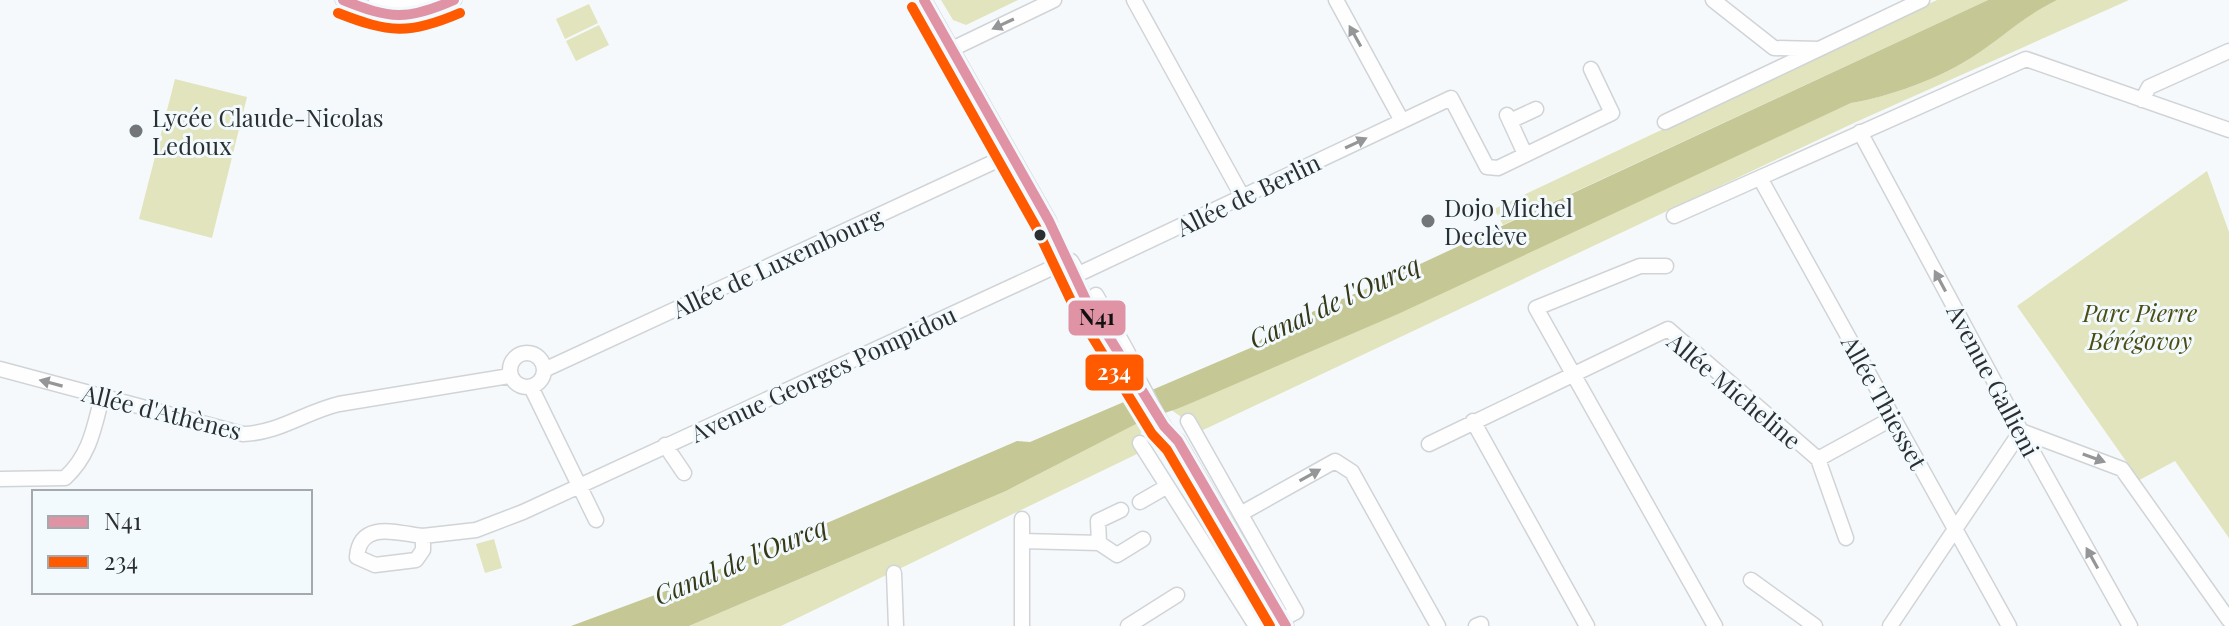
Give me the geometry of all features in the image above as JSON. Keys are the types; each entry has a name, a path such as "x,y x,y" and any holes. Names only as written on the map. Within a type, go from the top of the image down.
{"street":[{"path":"343,0 379,16 393,18 414,16 454,0"},
{"path":"376,0 410,6 432,0"},
{"path":"924,0 1049,221 1069,245 1167,433 1178,441 1276,624 1296,612"},
{"path":"952,49 1054,0"},
{"path":"1134,0 1242,196"},
{"path":"1336,0 1402,121"},
{"path":"1713,0 1774,48 1819,49"},
{"path":"1665,122 1922,0"},
{"path":"2142,100 2149,87 2229,51"},
{"path":"1674,216 2026,59 2229,130"},
{"path":"1536,109 1508,118 1525,154 1612,113 1591,69"},
{"name":"Allée de Berlin","path":"1083,272 1451,98 1487,167 1498,168 1525,154"},
{"name":"Avenue Gallieni","path":"1860,132 2130,626"},
{"name":"Allée de Luxembourg","path":"544,370 1011,154"},
{"name":"Allée Thiesset","path":"1760,178 2009,626"},
{"path":"1049,221 1056,242 1119,357 1136,376"},
{"path":"1056,242 1064,248 1077,271 1083,272"},
{"name":"Avenue Georges Pompidou","path":"423,536 476,530 1067,261"},
{"path":"1666,266 1640,266 1536,308 1715,626"},
{"name":"Allée Micheline","path":"1573,373 1668,329 1818,459 1893,418"},
{"path":"524,353 535,356 544,370 540,381 531,387 521,386 510,376 514,359 524,353"},
{"name":"Allée d'Athènes","path":"0,369 243,434 265,433 326,407 510,376"},
{"path":"1429,444 1573,373"},
{"path":"531,387 596,520"},
{"path":"0,479 65,478 88,449 102,397"},
{"path":"1188,421 1304,626"},
{"path":"1473,421 1587,626"},
{"path":"1890,626 2021,431 2122,469 2229,620"},
{"path":"1140,443 1256,626"},
{"path":"665,445 684,473"},
{"path":"1818,459 1846,538"},
{"path":"1242,513 1335,461 1352,472 1438,626"},
{"path":"1140,502 1166,487"},
{"path":"1099,543 1098,521 1121,510"},
{"path":"1022,519 1022,626"},
{"path":"1022,541 1099,543 1117,555 1143,539"},
{"path":"894,573 896,626"},
{"path":"1751,580 1815,626"},
{"path":"1128,626 1177,595"}],"green space":[{"path":"941,0 1018,0 966,25 953,20"},
{"path":"1937,0 1988,0 1503,225 1494,209"},
{"path":"2057,0 2129,0 1856,122 1201,431 1170,409 1182,407 1851,103 1931,79 1974,56 2024,19"},
{"path":"589,4 598,23 565,39 556,19"},
{"path":"599,25 609,45 576,61 566,41"},
{"path":"175,79 247,97 212,238 139,219"},
{"name":"Parc Pierre Bérégovoy","path":"2207,171 2229,232 2229,538 2175,461 2132,484 2122,469 2128,464 2017,306"},
{"path":"1142,421 1139,453 781,626 689,626 1006,491"},
{"path":"494,539 502,568 485,573 476,544"}],"shaded area":[{"path":"1988,0 2057,0 2024,19 1974,56 1931,79 1851,103 1398,314 1182,407 1142,421 1006,491 689,626 571,626 690,582 1017,441 1030,442 1255,346 1270,330 1375,285"}],"transit line":[{"name":"N41","path":"343,0 374,11 398,15 423,12 454,0"},
{"name":"N41","path":"924,0 1049,221 1086,300 1164,426 1178,441 1286,626"},
{"name":"234","path":"912,7 1036,227 1074,307 1152,434 1167,450 1270,626"},
{"name":"234","path":"338,13 371,25 399,29 427,25 460,13"}],"place":[{"name":"Lycée Claude-Nicolas Ledoux","path":"136,131"},
{"name":"Dojo Michel Declève","path":"1428,221"}],"water label":[{"name":"Canal de l'Ourcq","path":"1334,301"},
{"name":"Canal de l'Ourcq","path":"740,560"}]}
